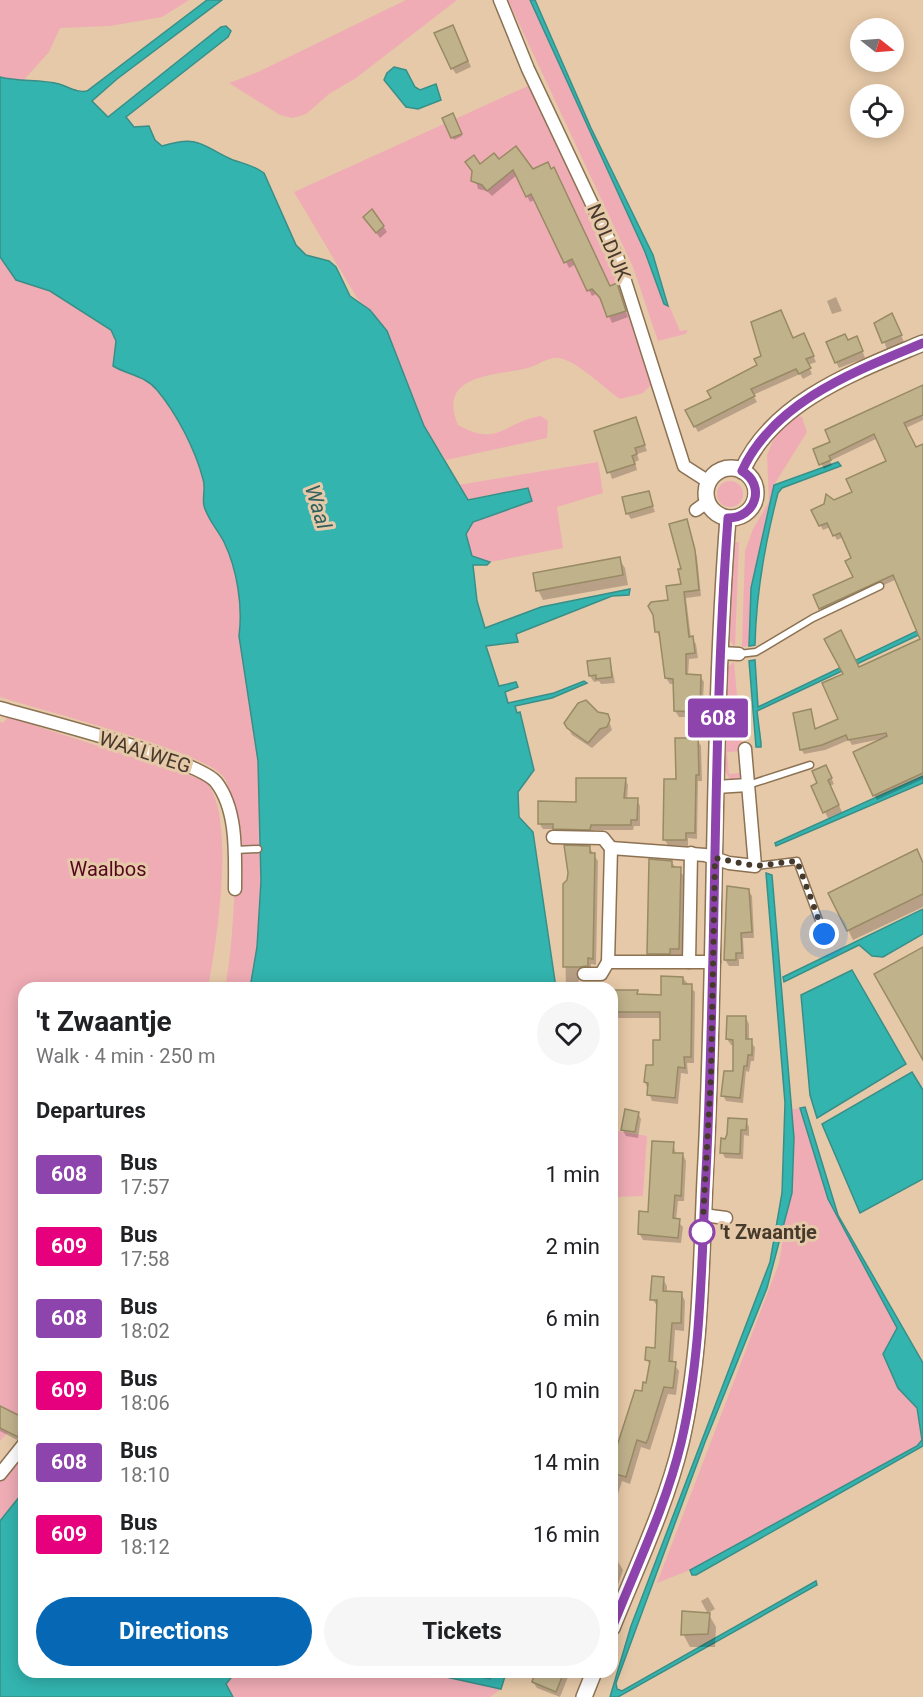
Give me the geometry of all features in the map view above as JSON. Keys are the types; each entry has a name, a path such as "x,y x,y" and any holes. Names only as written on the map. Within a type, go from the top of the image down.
{"street":[{"name":"NOLDIJK","path":"500,0 528,69 618,259 684,466 709,482"},
{"path":"742,471 750,454 770,428 795,406 923,343"},
{"path":"723,470 742,471 753,481 755,500 747,513 728,518 702,506 709,482 714,474 723,470"},
{"path":"618,1612 681,1444 694,1357 703,1215 714,962 716,787 721,653 720,555 728,518"},
{"path":"721,653 739,654"},
{"name":"WAALWEG","path":"0,708 196,767 210,776 223,795 230,815 235,889"},
{"path":"611,848 643,852 692,853 755,866 745,749"},
{"path":"716,787 748,784"},
{"path":"553,837 603,838 611,848 608,962 601,974 584,974"},
{"path":"688,963 692,853"},
{"path":"608,962 714,962"},
{"path":"703,1215 726,1218"},
{"path":"0,1474 18,1452"},
{"path":"585,1697 592,1678"}],"lane":[{"path":"739,654 756,652 813,618 880,586"},
{"path":"748,784 810,765"},
{"path":"234,850 258,849"},
{"path":"755,866 797,861 824,934"}],"green space":[{"path":"0,0 189,0 162,17 110,26 60,28 49,52 22,82 0,77"},
{"path":"406,0 457,0 356,78 329,94 306,114 293,118 280,115 229,83 258,72"},
{"path":"508,0 530,0 645,252 664,304 667,306 668,303 680,331 688,330 685,334 658,341 633,267"},
{"path":"530,85 612,255 653,383 643,393 620,399 577,366 558,358 549,359 528,368 473,380 462,386 455,395 453,408 458,425 483,434 492,434 541,416 548,421 547,438 446,460 424,426 387,331 357,298 294,192"},
{"path":"0,257 16,280 50,291 111,331 116,341 114,351 123,372 145,379 163,397 181,426 201,471 204,482 205,510 229,552 236,576 240,613 239,636 258,761 261,881 257,947 251,982 226,982 231,944 235,845 229,791 223,776 209,766 154,743 0,697"},
{"path":"797,416 802,417 807,432 774,485 751,588 749,646 742,647 745,551 753,529 769,502 767,455 775,436"},
{"path":"598,462 603,493 557,507 563,548 490,562 472,556 466,534 473,522 480,519 492,494 468,500 458,485"},
{"path":"730,481 739,485 743,494 739,503 730,507 721,503 717,494 721,485"},
{"path":"733,542 739,542 735,647 729,639"},
{"path":"734,662 742,751 727,752 729,774 740,773 739,779 730,779 723,768 728,667"},
{"name":"Waalbos","path":"8,717 204,780 214,796 220,820 222,880 216,942 209,982 18,982 18,1421 0,1441 0,722 3,723"},
{"path":"800,1108 828,1199 897,1328 885,1359 901,1388 915,1402 922,1440 917,1446 690,1570 657,1583 779,1263 782,1245 785,1111"},
{"path":"618,1131 647,1136 643,1196 618,1197"},
{"path":"18,1457 18,1498 0,1521 0,1480"},
{"path":"231,1678 454,1678 501,1689 490,1697 233,1697 226,1684"}],"water":[{"name":"Waal","path":"207,0 222,0 117,79 92,101 108,117 221,27 226,26 231,31 228,37 126,117 134,127 149,126 155,140 162,146 186,141 194,142 233,160 253,166 264,173 296,245 306,255 329,261 336,267 350,296 370,310 387,331 424,426 468,500 528,488 532,501 473,522 466,534 472,556 490,562 487,565 473,565 477,601 485,628 541,607 630,589 629,595 612,596 516,634 518,642 486,646 499,686 516,682 518,687 505,692 508,703 554,693 584,681 587,683 552,698 515,706 517,713 520,712 534,770 518,792 519,817 533,832 555,982 251,982 257,947 261,881 258,761 239,636 240,612 236,576 224,542 204,506 204,482 200,468 178,421 153,385 113,366 116,341 111,330 50,291 16,280 0,257 0,77 52,82 87,91"},
{"path":"530,0 535,0 591,128 653,255 668,306 664,304 645,252"},
{"path":"394,67 406,70 415,87 420,90 436,84 441,100 418,109 406,107 384,80 387,73"},
{"path":"838,462 841,466 782,488 778,493 762,568 755,645 749,646 751,588 774,485"},
{"path":"923,628 923,633 757,711 761,747 756,747 749,661 755,660 758,707"},
{"path":"923,776 923,783 776,846 775,843"},
{"path":"766,873 772,875 794,1138 792,1193 767,1288 705,1442 618,1678 618,1670 631,1626 770,1262 782,1193 785,1103"},
{"path":"923,909 923,934 883,957 872,956 859,945 784,982 783,977"},
{"path":"852,970 906,1064 817,1118 810,1095 801,995"},
{"path":"912,1072 923,1090 923,1179 860,1213 822,1124"},
{"path":"805,1107 838,1215 923,1363 923,1446 696,1575 692,1575 690,1570 917,1446 922,1440 917,1408 898,1388 883,1354 897,1328 828,1199 800,1108"},
{"path":"18,1498 18,1678 231,1678 226,1684 233,1697 0,1697 0,1521"},
{"path":"816,1581 817,1585 618,1697 610,1697 616,1678 618,1678 617,1689 622,1691"},
{"path":"451,1678 504,1678 501,1689"}],"building":[{"path":"453,25 468,61 451,69 434,33"},
{"path":"453,113 462,134 451,138 442,118"},
{"path":"516,146 533,169 548,162 551,169 554,167 610,286 617,283 626,311 607,317 600,298 592,289 587,291 572,259 564,263 531,194 526,197 513,170 487,191 482,185 471,181 472,171 465,162 474,155 480,164 494,153 499,159"},
{"path":"372,209 384,226 376,233 363,217"},
{"path":"781,310 793,338 804,333 814,356 806,359 811,368 799,374 796,369 751,389 755,396 694,427 685,410 711,398 707,391 757,365 754,359 761,356 751,322"},
{"path":"892,313 902,335 882,343 874,323"},
{"path":"845,334 848,340 857,336 863,351 835,363 826,342"},
{"path":"923,385 923,415 904,423 916,447 923,444 923,773 873,796 853,752 887,736 886,733 848,740 846,735 822,745 800,750 793,713 811,709 815,729 838,719 822,683 843,674 824,639 841,630 859,667 920,639 893,575 819,609 813,595 853,577 845,561 851,558 840,533 833,536 827,523 819,526 811,510 824,504 826,494 834,500 852,492 846,479 886,461 874,434 829,456 831,460 819,465 813,449 830,442 825,430"},
{"path":"636,417 645,445 635,448 637,454 632,456 635,464 607,473 594,431"},
{"path":"649,491 653,506 626,514 622,497"},
{"path":"687,519 695,550 699,590 684,592 689,637 693,636 695,653 686,654 686,674 701,675 700,712 674,711 673,679 665,678 659,632 655,632 653,615 648,606 651,602 668,600 666,586 681,584 678,569 681,569 669,524"},
{"path":"620,557 623,575 536,591 533,573"},
{"path":"610,658 612,677 596,679 596,675 589,676 587,661"},
{"path":"586,700 598,712 608,714 610,720 607,727 600,729 588,743 567,728 564,723 578,703"},
{"path":"675,738 698,738 699,775 696,775 695,833 686,833 686,840 663,840 664,779 676,779"},
{"path":"826,765 832,778 828,780 839,805 823,813 811,786 817,783 812,771"},
{"path":"576,778 626,778 624,798 638,798 637,820 631,820 631,825 591,825 590,830 553,829 553,824 538,824 538,801 576,802"},
{"path":"564,845 590,846 590,853 595,853 593,959 588,958 588,966 563,967 563,884 567,880 568,873"},
{"path":"917,849 923,863 923,894 847,931 828,893"},
{"path":"649,859 672,861 672,867 681,867 679,949 670,949 670,954 647,954"},
{"path":"727,886 749,889 752,932 741,933 742,953 736,953 736,960 724,960"},
{"path":"923,947 923,1060 874,974"},
{"path":"661,976 683,977 683,984 692,984 691,1057 684,1057 685,1068 678,1067 675,1098 647,1095 648,1083 644,1082 646,1065 653,1065 653,1040 660,1040 660,1012 618,1012 618,990 638,990 637,994 661,995"},
{"path":"727,1016 746,1016 746,1039 752,1039 752,1055 748,1055 747,1066 744,1066 740,1098 721,1096 724,1071 733,1071 733,1040 726,1039"},
{"path":"625,1109 639,1112 635,1132 621,1130"},
{"path":"728,1118 747,1119 746,1130 741,1130 740,1154 720,1153 721,1138 725,1139 727,1134"},
{"path":"652,1141 674,1142 673,1153 683,1153 681,1196 675,1195 673,1218 680,1219 678,1238 638,1234 639,1211 648,1212"},
{"path":"652,1276 664,1277 663,1291 682,1292 681,1323 672,1323 669,1361 676,1362 673,1388 664,1387 648,1439 646,1443 637,1440 626,1477 618,1475 618,1443 635,1390 642,1391 643,1382 646,1383 650,1361 645,1360 646,1347 655,1348 657,1300 650,1300"},
{"path":"0,1406 18,1415 18,1437 0,1428"},
{"path":"682,1611 710,1613 708,1634 681,1635"},
{"path":"533,1678 562,1678 556,1692 532,1682"}],"bus line":[{"name":"608","path":"618,1612 681,1444 688,1410 694,1357 711,1075 716,787 728,518 742,516 753,505 756,495 755,485 742,471 747,458 777,421 795,406 821,391 923,343"}],"place":[{"name":"'t Zwaantje","path":"702,1232"}],"route":[{"path":"702,1232 702,1238 711,1075 715,858 729,863 755,866 797,861 824,934"}]}
